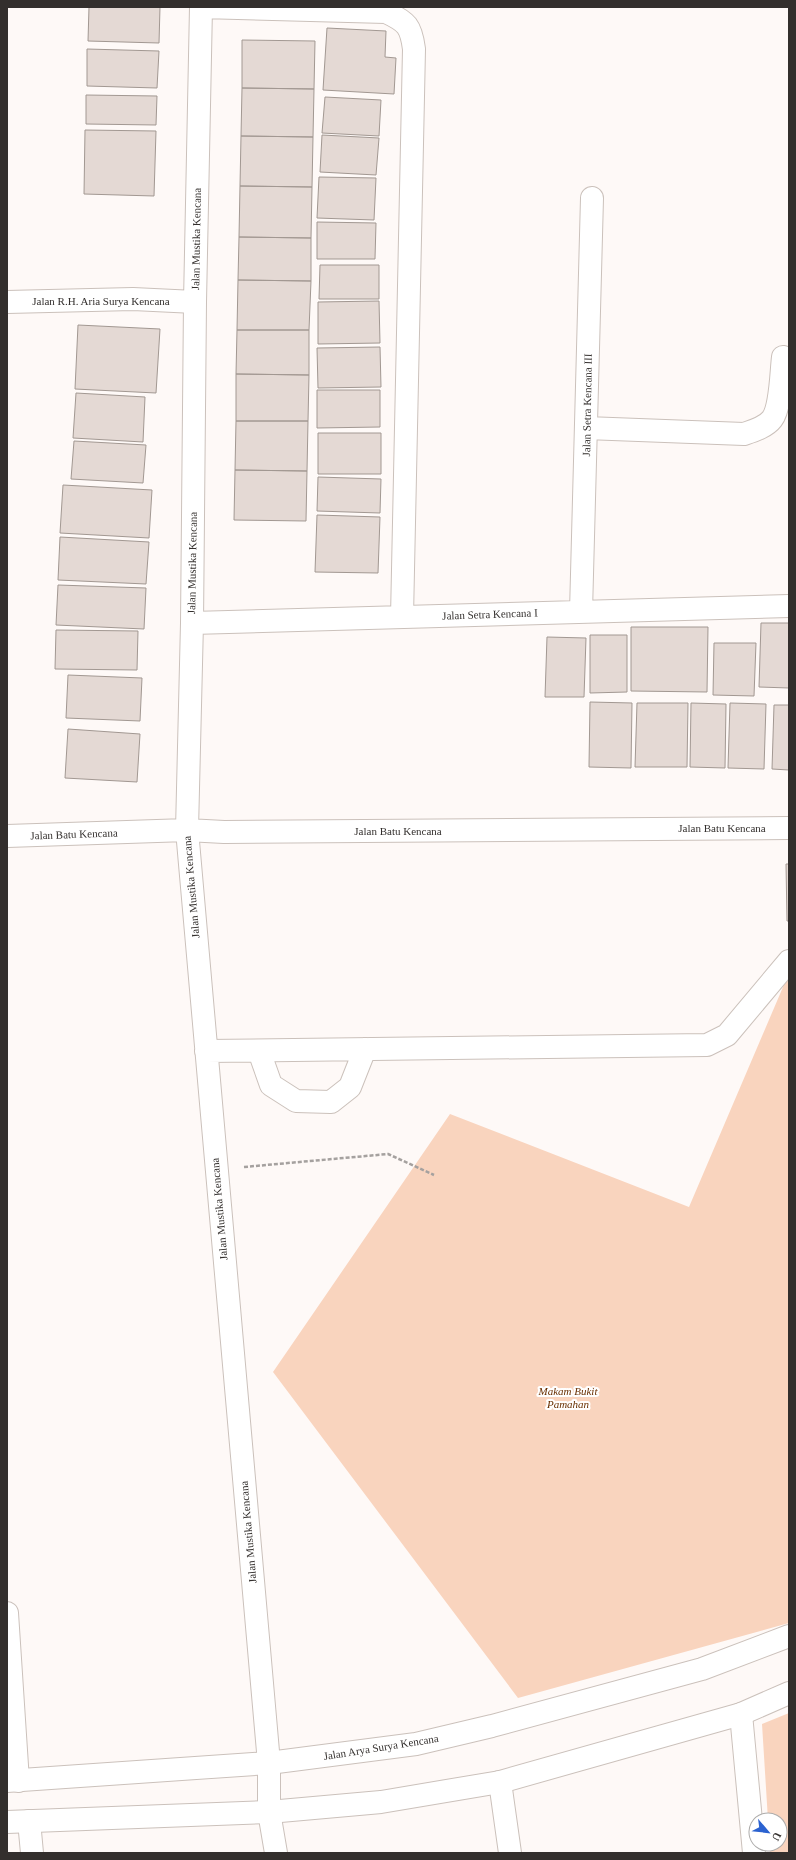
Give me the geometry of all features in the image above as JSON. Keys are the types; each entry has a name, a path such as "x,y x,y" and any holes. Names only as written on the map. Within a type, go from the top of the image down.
{"street":[{"name":"Jalan Mustika Kencana","path":"201,7 195,302 192,623 186,830 269,1763 269,1812 276,1853"},
{"path":"201,7 386,12 399,18 411,31 414,57 402,617"},
{"name":"Jalan Setra Kencana III","path":"581,612 592,198"},
{"name":"Jalan R.H. Aria Surya Kencana","path":"7,302 133,299 195,302"},
{"path":"586,428 744,434 760,427 772,419 778,404 783,357"},
{"name":"Jalan Setra Kencana I","path":"192,623 789,606"},
{"name":"Jalan Batu Kencana","path":"7,836 186,830 232,832 789,828"},
{"path":"206,1051 707,1045 727,1035 789,961"},
{"path":"259,1051 271,1086 296,1101 331,1102 350,1087 364,1050"},
{"path":"7,1612 12,1781"},
{"name":"Jalan Arya Surya Kencana","path":"12,1781 269,1763 416,1744 492,1726 702,1669 789,1636"},
{"path":"7,1822 269,1812 382,1802 500,1782 741,1714 789,1693"},
{"path":"741,1714 754,1853"},
{"path":"500,1782 510,1853"},
{"path":"29,1821 32,1853"}],"path":[{"path":"216,1170 388,1154 434,1175"}],"green space":[{"name":"Makam Bukit Pamahan","path":"789,973 789,1623 518,1698 273,1372 450,1114 689,1207"},
{"path":"789,1713 789,1853 770,1853 788,1852 788,1812 768,1812 762,1724"}],"building":[{"path":"89,7 160,7 159,43 88,41"},
{"path":"327,28 386,31 385,57 396,58 394,94 323,90"},
{"path":"242,40 315,41 314,89 242,88"},
{"path":"87,49 159,51 157,88 87,86"},
{"path":"242,88 314,89 313,137 241,136"},
{"path":"86,95 157,96 156,125 86,124"},
{"path":"325,97 381,100 379,136 322,133"},
{"path":"85,130 156,131 154,196 84,194"},
{"path":"322,135 379,138 376,175 320,172"},
{"path":"241,136 313,137 312,187 240,186"},
{"path":"319,177 376,178 374,220 317,218"},
{"path":"240,186 312,187 311,238 239,237"},
{"path":"317,222 376,223 375,259 317,259"},
{"path":"239,237 311,238 311,281 238,280"},
{"path":"320,265 379,265 379,299 319,299"},
{"path":"238,280 311,281 309,330 237,330"},
{"path":"379,301 380,343 318,344 318,302"},
{"path":"78,325 160,329 156,393 75,389"},
{"path":"237,330 309,330 309,375 236,374"},
{"path":"380,347 381,387 318,388 317,348"},
{"path":"236,374 309,375 308,421 236,421"},
{"path":"317,390 380,390 380,427 317,428"},
{"path":"76,393 145,397 143,442 73,438"},
{"path":"236,421 308,421 307,471 235,470"},
{"path":"318,433 381,433 381,474 318,474"},
{"path":"74,441 146,445 143,483 71,479"},
{"path":"235,470 307,471 306,521 234,520"},
{"path":"318,477 381,479 380,513 317,511"},
{"path":"63,485 152,490 149,538 60,533"},
{"path":"317,515 380,517 378,573 315,572"},
{"path":"60,537 149,542 146,584 58,580"},
{"path":"58,585 146,588 144,629 56,625"},
{"path":"761,623 789,623 789,688 759,687"},
{"path":"631,627 708,627 707,692 631,691"},
{"path":"56,630 138,631 137,670 55,669"},
{"path":"590,635 627,635 627,692 590,693"},
{"path":"547,637 586,638 584,697 545,697"},
{"path":"714,643 756,643 754,696 713,695"},
{"path":"68,675 142,678 140,721 66,718"},
{"path":"590,702 632,703 631,768 589,767"},
{"path":"637,703 688,703 687,767 635,767"},
{"path":"691,703 726,704 725,768 690,767"},
{"path":"730,703 766,704 764,769 728,768"},
{"path":"774,705 789,705 789,770 772,769"},
{"path":"68,729 140,734 137,782 65,778"},
{"path":"786,864 789,864 789,921 787,921"}]}
